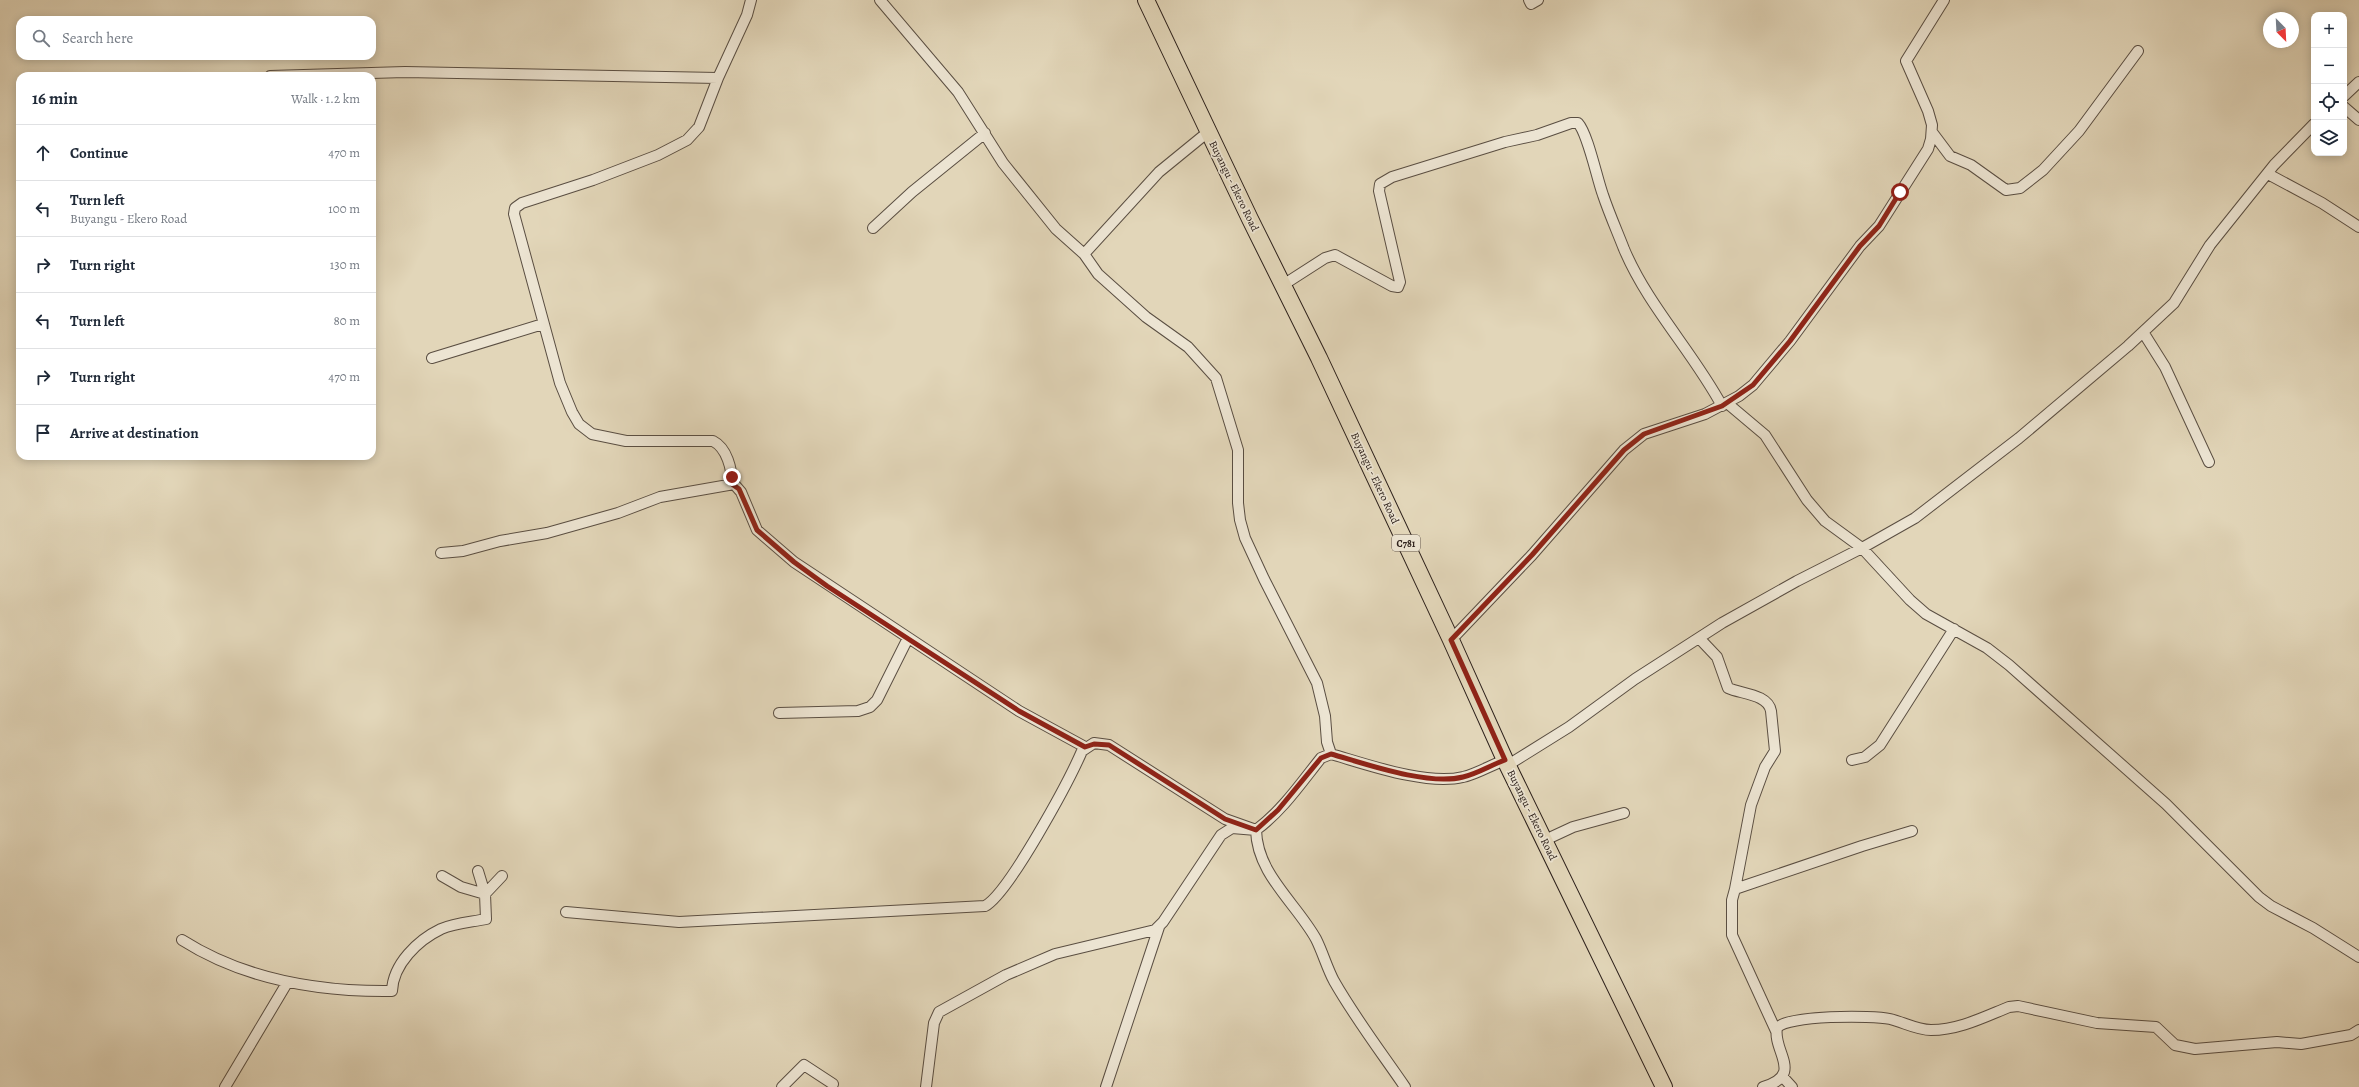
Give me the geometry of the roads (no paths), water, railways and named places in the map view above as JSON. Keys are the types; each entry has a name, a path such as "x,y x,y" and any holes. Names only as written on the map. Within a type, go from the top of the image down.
{"main road":[{"name":"Buyangu - Ekero Road","path":"1146,0 1451,640 1506,763 1545,840 1664,1087"}],"street":[{"path":"751,0 747,15 718,78 699,126 687,140 658,154 593,180 529,200 515,208 515,226 566,400 584,429 592,434 626,441 713,441 725,452 732,484 741,492 756,528 772,544 827,586 1019,711 1085,747"},
{"path":"880,0 958,92 1003,163 1056,229 1084,254 1098,274 1146,317 1188,347 1216,378 1238,450 1238,503 1240,520 1245,538 1264,579 1317,683 1325,716 1327,742 1331,754"},
{"path":"1529,0 1531,4 1538,0"},
{"path":"1451,640 1537,549 1624,450 1644,434 1725,405 1753,385 1790,341 1860,246 1879,226 1908,177 1926,154 1932,139 1928,112 1906,61 1944,0"},
{"path":"1932,132 1950,156 1971,165 2006,190 2020,188 2043,170 2079,131 2138,51"},
{"path":"376,73 405,72 718,78"},
{"path":"2347,93 2359,82"},
{"path":"2347,110 2359,120"},
{"path":"1282,285 1325,258 1335,255 1392,286 1398,287 1400,282 1379,191 1380,184 1404,173 1505,142 1537,135 1571,123 1578,123 1584,134 1603,195 1625,251 1657,308 1725,405 1765,435 1807,500 1825,521 1862,548 1893,584 1926,614 1987,648 2009,665 2166,804 2259,897 2271,906 2313,928 2359,957"},
{"path":"1106,1087 1159,927 1178,896 1225,831 1236,828 1256,830 1278,810 1321,758 1331,754 1405,774 1446,780 1463,777 1506,763 1569,727 1635,679 1722,623 1915,518 2006,448 2174,304 2210,245 2268,174 2311,127"},
{"path":"1084,254 1159,172 1208,132"},
{"path":"873,228 912,192 985,133"},
{"path":"2268,174 2322,203 2359,227"},
{"path":"432,358 543,324"},
{"path":"2143,332 2165,367 2209,462"},
{"path":"441,553 463,551 500,541 548,533 618,513 660,497 732,484"},
{"path":"1852,760 1865,757 1880,745 1954,629"},
{"path":"779,713 858,710 870,707 881,693 908,638"},
{"path":"1699,638 1717,657 1728,688 1756,696 1769,705 1771,711 1775,751 1766,767 1751,804 1732,900 1732,935 1776,1030 1785,1064 1782,1076 1772,1084 1763,1087"},
{"path":"566,912 679,922 985,906 995,900 1018,866 1085,747 1094,744 1109,745 1225,819 1256,830"},
{"path":"1545,840 1573,827 1624,813"},
{"path":"1256,830 1258,851 1273,879 1310,929 1334,980 1368,1035 1405,1087"},
{"path":"1735,889 1862,846 1912,831"},
{"path":"182,940 219,961 287,983 364,991 392,991 392,980 402,962 420,941 442,929 486,919 485,894 478,871"},
{"path":"442,876 461,887 485,894"},
{"path":"485,894 502,876"},
{"path":"926,1087 934,1023 937,1014 1006,975 1055,954 1150,931 1159,927"},
{"path":"225,1087 287,983"},
{"path":"1776,1030 1778,1026 1789,1021 1863,1015 1890,1019 1929,1030 1953,1029 2014,1006 2097,1023 2156,1027 2175,1045 2189,1049 2277,1042 2301,1044 2351,1035 2359,1030"},
{"path":"782,1087 804,1065 834,1084"},
{"path":"1782,1076 1792,1087"}]}
